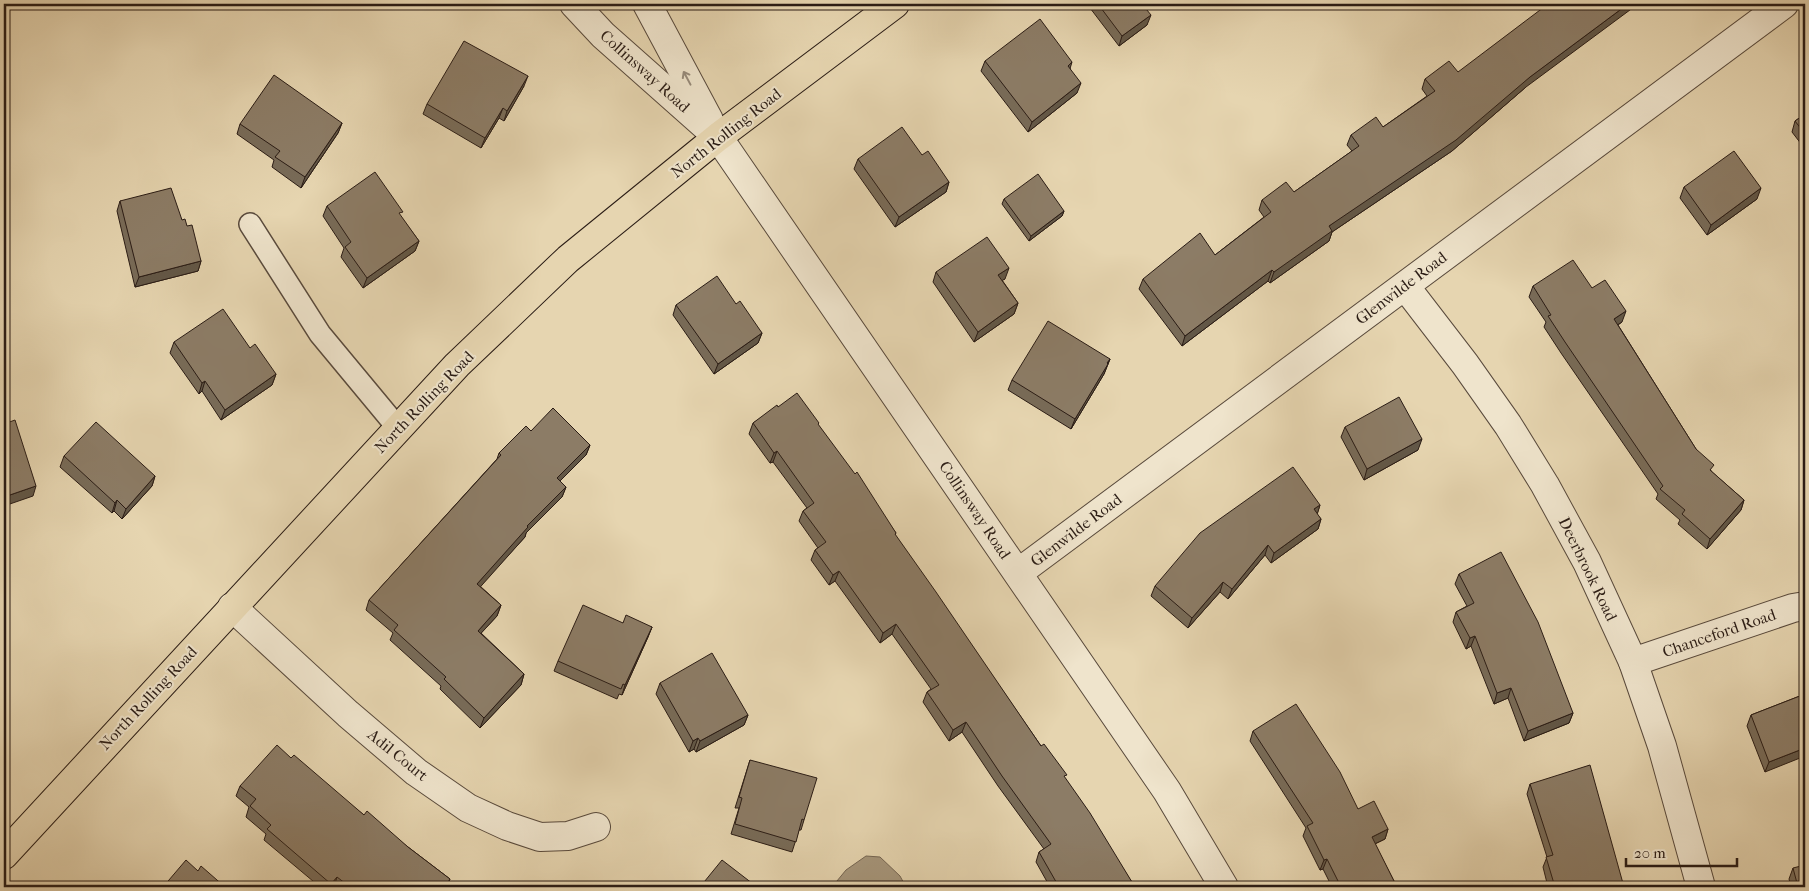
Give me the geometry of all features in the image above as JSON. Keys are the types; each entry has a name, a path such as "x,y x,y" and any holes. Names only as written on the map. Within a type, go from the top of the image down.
{"main road":[{"name":"North Rolling Road","path":"4,855 232,606 457,365 568,258 718,137 895,4"}],"street":[{"name":"Collinsway Road","path":"574,4 603,35 718,137"},
{"name":"Collinsway Road","path":"647,4 718,137 1168,791 1224,887"},
{"name":"Glenwilde Road","path":"1018,573 1784,4"},
{"name":"Deerbrook Road","path":"1405,286 1481,386 1508,425 1540,477 1587,562 1633,662 1662,746 1701,887"},
{"name":"Adil Court","path":"232,606 348,714 416,772 468,808 507,826 540,837 568,836 596,827"},
{"name":"Chanceford Road","path":"1633,662 1793,608 1805,606"}],"lane":[{"path":"250,224 320,334 398,428"}],"shaded area":[{"path":"866,856 880,857 900,876 906,887 832,887 846,870"}],"building":[{"path":"1098,4 1142,4 1151,15 1122,36"},
{"path":"1548,4 1628,4 1530,77 1456,140 1329,226 1332,231 1274,272 1272,270 1185,336 1143,279 1200,233 1215,255 1271,212 1262,200 1286,182 1294,192 1359,146 1351,135 1376,117 1383,127 1435,91 1425,79 1449,61 1458,72"},
{"path":"1040,19 1072,62 1068,66 1081,83 1032,122 985,61"},
{"path":"464,41 528,76 507,111 503,108 485,138 427,104"},
{"path":"274,75 342,123 305,177 275,157 280,151 240,124"},
{"path":"1805,114 1805,134 1795,121"},
{"path":"902,127 922,155 928,151 949,182 899,217 858,159"},
{"path":"1734,151 1761,188 1711,225 1684,187"},
{"path":"375,172 403,212 399,213 419,241 367,278 345,247 351,242 327,206"},
{"path":"1038,174 1064,211 1031,236 1004,199"},
{"path":"171,188 182,220 185,219 187,226 192,225 201,261 139,277 120,201"},
{"path":"987,237 1009,268 998,275 1018,303 978,332 936,272"},
{"path":"1573,260 1592,288 1605,280 1626,311 1614,319 1696,449 1714,465 1710,470 1744,500 1710,539 1682,514 1685,510 1660,489 1663,486 1548,316 1551,315 1533,286"},
{"path":"717,276 736,304 740,301 762,333 718,364 676,305"},
{"path":"223,309 250,348 255,344 276,374 225,410 205,381 202,383 174,342"},
{"path":"1048,321 1110,359 1075,419 1012,380"},
{"path":"797,393 855,474 857,472 895,534 1041,746 1044,744 1067,775 1064,776 1090,813 1135,887 1059,887 1039,852 1051,844 966,722 953,730 927,692 939,685 896,624 883,633 839,571 833,575 815,550 826,542 803,511 814,503 777,451 774,453 753,423"},
{"path":"1399,397 1422,439 1367,469 1345,427"},
{"path":"553,408 590,445 557,478 566,487 527,526 477,584 501,605 478,631 524,674 484,718 444,679 446,677 394,630 398,625 369,600 501,455 499,453 526,426 531,431"},
{"path":"15,420 36,486 4,497 4,424"},
{"path":"96,422 155,476 126,509 117,500 115,503 64,456"},
{"path":"1293,467 1320,505 1314,509 1321,519 1274,553 1268,545 1232,589 1223,582 1192,618 1155,586 1200,533"},
{"path":"1501,552 1538,622 1573,713 1528,731 1511,688 1497,693 1475,636 1470,638 1456,612 1474,603 1459,574"},
{"path":"583,605 623,623 626,615 652,627 625,685 623,684 621,689 558,661"},
{"path":"712,653 748,715 700,741 698,738 693,741 660,683"},
{"path":"1805,694 1805,748 1769,762 1751,715"},
{"path":"1296,704 1340,772 1358,809 1374,801 1388,829 1372,837 1397,887 1341,887 1327,859 1324,860 1307,826 1313,823 1253,731"},
{"path":"277,745 291,758 294,755 364,815 367,811 408,847 450,879 448,882 455,887 350,887 337,877 331,884 267,829 271,825 250,806 256,799 240,786"},
{"path":"750,760 817,778 796,842 735,824 742,798 739,797"},
{"path":"1590,765 1624,887 1555,887 1546,857 1553,855 1530,784"},
{"path":"186,860 198,871 201,866 225,887 163,887"},
{"path":"722,860 757,887 700,887"},
{"path":"1805,865 1805,887 1798,887 1793,868"}]}
